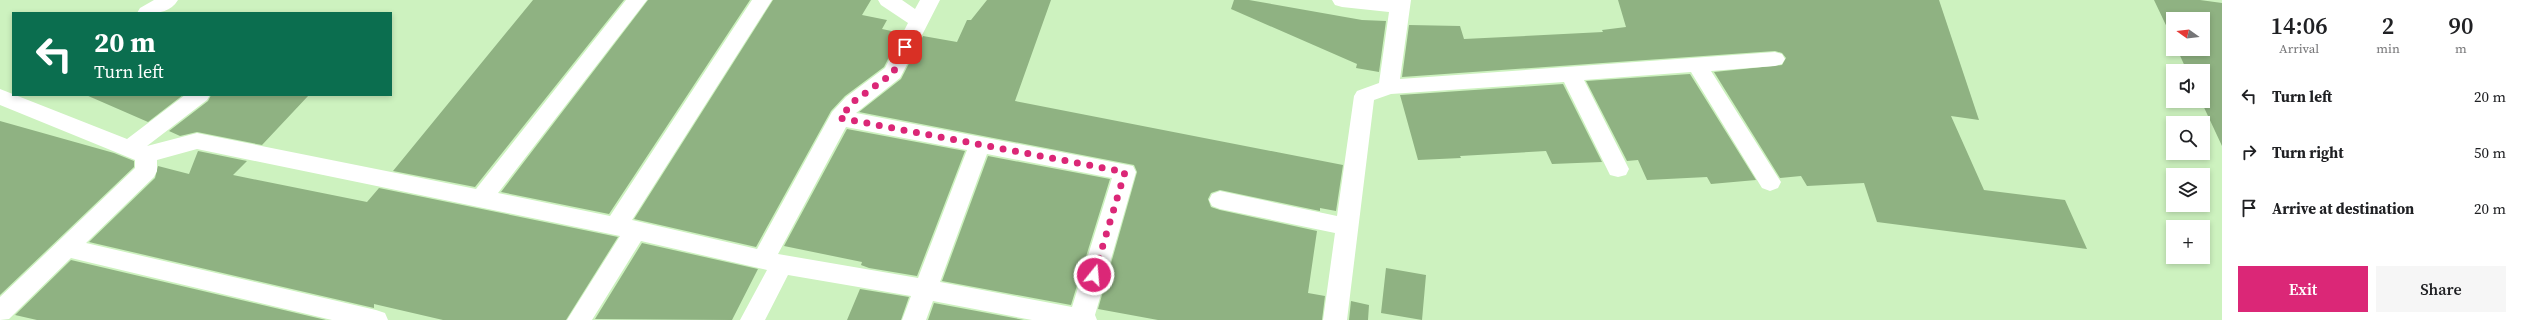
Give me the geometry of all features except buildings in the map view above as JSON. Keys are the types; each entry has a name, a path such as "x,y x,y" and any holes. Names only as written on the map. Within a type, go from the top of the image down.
{"street":[{"path":"149,12 168,0"},
{"path":"481,199 637,0"},
{"path":"579,320 626,228 762,0"},
{"path":"888,0 917,20"},
{"path":"752,320 772,262 840,118 853,102 893,73 917,20 930,0"},
{"path":"1342,0 1401,3 1389,87"},
{"path":"1335,320 1364,96 1389,87 1775,59"},
{"path":"1697,65 1770,182"},
{"path":"1571,74 1618,169"},
{"path":"0,89 12,83"},
{"path":"138,152 199,96"},
{"path":"0,97 138,152 197,141 626,228 772,262 925,289 1083,320 1125,172 840,118"},
{"path":"914,320 980,144"},
{"path":"0,312 146,171 138,152"},
{"path":"1220,200 1347,227"},
{"path":"67,248 376,320"}],"route":[{"path":"905,47 893,73 853,102 840,118 1125,172 1094,275"}]}
